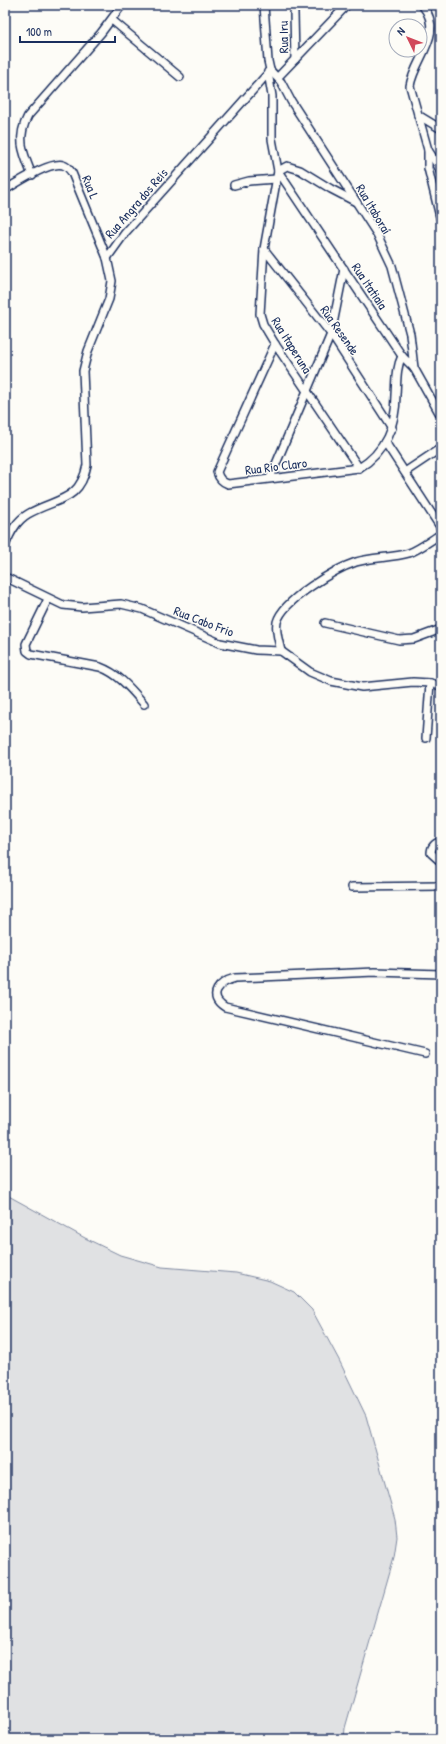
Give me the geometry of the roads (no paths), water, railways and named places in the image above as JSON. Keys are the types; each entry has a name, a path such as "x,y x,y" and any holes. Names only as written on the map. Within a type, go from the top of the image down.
{"street":[{"path":"32,175 22,145 21,134 23,125 28,116 112,20 122,5"},
{"name":"Rua Itaperuna","path":"264,5 272,96 272,139 278,171 264,249 260,314 263,324 275,344 308,391 358,468"},
{"path":"269,71 278,77 347,5"},
{"path":"422,5 430,17 432,27 429,45 411,79 410,86 428,150 428,168 441,221"},
{"name":"Rua Iru","path":"294,13 295,59"},
{"path":"112,20 180,77"},
{"name":"Rua Angra dos Reis","path":"5,546 15,525 28,514 66,497 78,489 84,479 87,465 83,371 88,351 109,298 112,281 107,258 124,233 269,71"},
{"name":"Rua Itaboraí","path":"278,77 294,106 357,202 376,234 392,266 410,334 414,368"},
{"path":"418,115 441,129"},
{"path":"428,150 438,164 441,173"},
{"name":"Rua L","path":"5,190 32,175 57,165 63,165 68,168 72,174 107,258"},
{"path":"278,171 287,166 300,170 331,189 357,202"},
{"name":"Rua Itatiaia","path":"278,171 402,356 414,368 441,416"},
{"path":"234,185 249,181 276,179"},
{"name":"Rua Resende","path":"264,249 331,334 392,428"},
{"path":"270,478 331,334 344,269"},
{"name":"Rua Rio Claro","path":"275,344 217,472 218,478 223,483 228,484 358,468 368,463 378,453 392,428 396,398 397,369 402,356"},
{"path":"385,442 441,528"},
{"path":"405,472 441,448"},
{"path":"441,534 411,552 392,557 370,559 355,563 318,580 283,611 277,621 276,631 281,651 310,672 331,681 362,687 413,682 430,683 441,686"},
{"name":"Rua Cabo Frio","path":"5,577 63,605 82,607 121,604 142,609 220,643 256,650 281,651"},
{"path":"48,599 26,644 28,651 31,654 100,667 110,671 121,678 144,704"},
{"path":"326,623 399,640 414,639 441,628"},
{"path":"426,738 430,683"},
{"path":"441,841 434,845 431,849 431,854 441,862"},
{"path":"352,887 441,886"},
{"path":"425,1054 225,1007 218,1003 215,997 216,991 226,980 235,978 374,972 441,974"}]}
